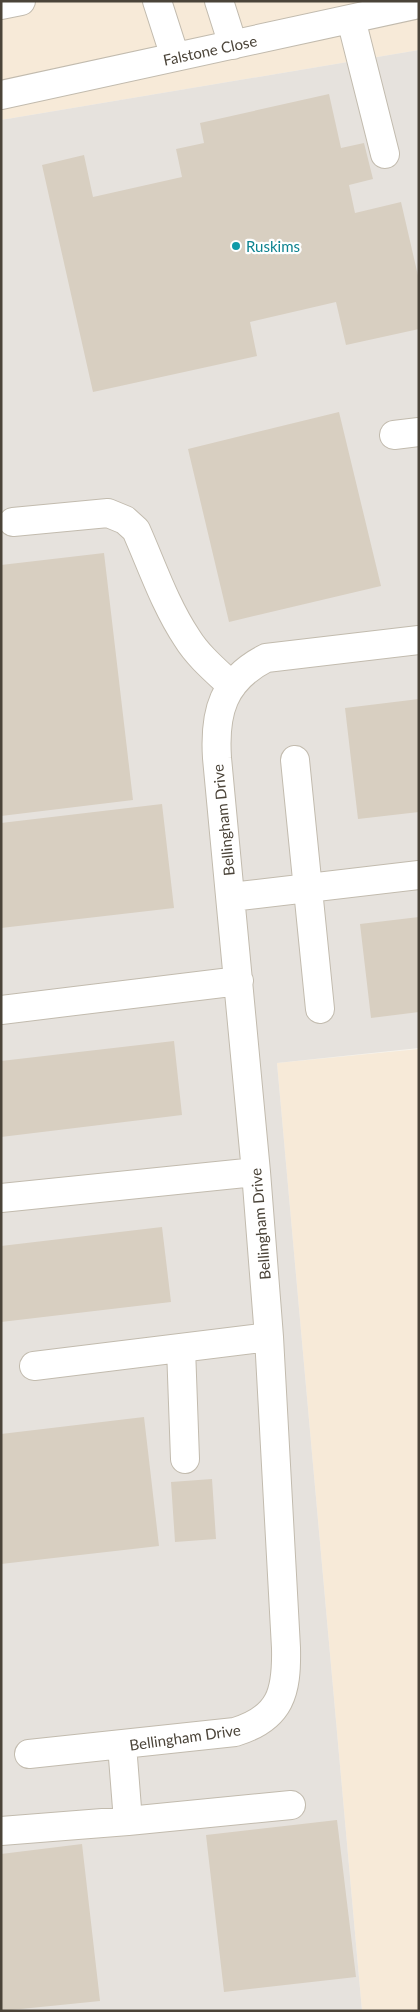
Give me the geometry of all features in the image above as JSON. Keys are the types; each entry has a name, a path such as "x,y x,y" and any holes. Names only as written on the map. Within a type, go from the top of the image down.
{"lane":[{"path":"1,5 21,1"},
{"path":"157,1 175,57"},
{"path":"219,1 233,45"},
{"name":"Falstone Close","path":"1,95 419,4"},
{"path":"351,19 385,154"},
{"path":"13,522 108,513 124,520 136,530 175,618 188,640 232,686"},
{"name":"Bellingham Drive","path":"29,1754 235,1732 250,1728 263,1720 280,1698 285,1684 286,1648 269,1337 216,733 222,704 232,686 253,665 266,658 419,640"},
{"path":"295,760 320,1009"},
{"path":"231,897 419,875"},
{"path":"1,1010 239,982"},
{"path":"1,1198 256,1172"},
{"path":"34,1366 269,1337"},
{"path":"181,1348 185,1458"},
{"path":"122,1745 128,1820"},
{"path":"1,1831 291,1805"}],"shaded area":[{"path":"1,1 419,1 419,50 1,120"},
{"path":"419,50 419,1048 277,1063 362,2011 1,2011 1,120"},
{"path":"419,1049 419,2011 362,2011 277,1063"}],"building":[{"name":"Ruskims","path":"329,94 341,148 364,143 373,179 349,185 355,213 401,202 419,280 419,329 346,345 336,302 250,322 257,356 93,392 42,165 84,155 93,197 182,177 176,149 204,143 200,123"},
{"path":"339,412 381,586 229,622 188,449"},
{"path":"104,553 133,800 1,816 1,565"},
{"path":"419,699 419,812 358,819 345,708"},
{"path":"162,804 174,908 1,928 1,823"},
{"path":"419,917 419,1012 371,1018 360,924"},
{"path":"174,1041 182,1115 1,1137 1,1061"},
{"path":"162,1227 171,1302 1,1322 1,1246"},
{"path":"144,1417 159,1546 1,1564 1,1434"},
{"path":"212,1479 216,1539 175,1542 171,1482"},
{"path":"337,1820 356,1977 224,1992 206,1835"},
{"path":"82,1844 100,2001 1,2011 1,1854"}],"place":[{"name":"Ruskims","path":"236,246"}]}
